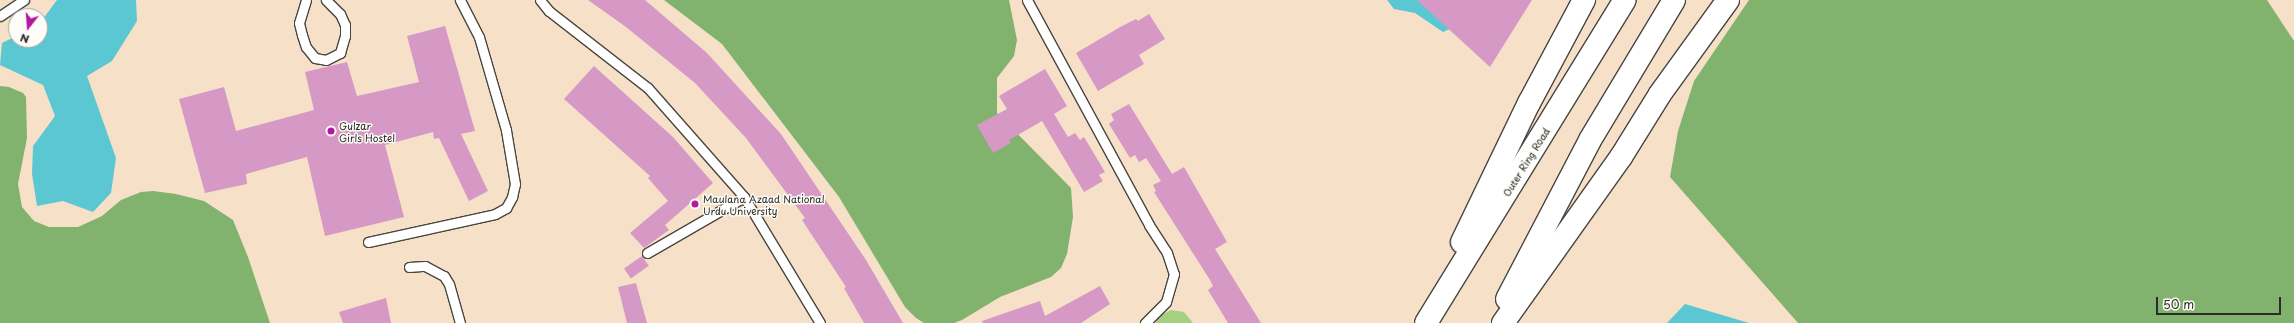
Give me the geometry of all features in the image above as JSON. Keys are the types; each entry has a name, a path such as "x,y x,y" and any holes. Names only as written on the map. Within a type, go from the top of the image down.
{"highway":[{"path":"1425,323 1529,103 1584,0"},
{"name":"Outer Ring Road","path":"1425,323 1554,118 1625,0"},
{"path":"1494,323 1590,140 1674,0"},
{"path":"1503,323 1621,157 1660,94 1728,0"}],"lane":[{"path":"0,16 24,0"},
{"path":"306,0 300,23 302,35 306,47 315,58 326,60 340,53 345,36 345,25 340,14 326,0"},
{"path":"368,242 495,214 506,208 512,197 515,184 506,130 479,37 460,0"},
{"path":"540,0 549,11 648,88 744,197 820,323"},
{"path":"1027,0 1149,225 1167,252 1174,274 1166,302 1145,323"},
{"path":"647,253 744,197"},
{"path":"409,267 425,266 444,276 450,284 460,323"}],"green space":[{"path":"664,0 1009,0 1017,40 1014,56 997,78 997,113 1071,188 1073,217 1067,254 1061,268 1051,277 1000,297 962,320 954,323 924,323 916,318 905,307 839,197 722,44"},
{"path":"1749,0 2267,0 2294,41 2294,323 1798,323 1670,177 1678,131 1694,81"},
{"path":"0,86 9,87 23,93 26,97 27,138 18,184 22,207 34,221 49,227 78,227 102,216 121,200 141,192 153,191 176,194 204,201 233,220 248,257 270,323 0,323"},
{"path":"1171,310 1184,312 1193,323 1156,323 1159,316"}],"water":[{"path":"57,0 136,0 137,21 112,61 87,76 116,158 111,193 93,212 63,201 37,206 32,174 33,146 55,116 43,85 0,65 2,43 8,40 8,48 48,48 48,12"},
{"path":"1387,0 1480,0 1461,24 1443,32 1415,13 1394,9"},
{"path":"1685,304 1749,323 1667,323"}],"building":[{"path":"588,0 645,0 707,53 781,134 866,260 903,323 864,323 844,288 846,287 802,220 805,218 746,138 695,83 626,27"},
{"path":"1417,0 1532,0 1490,67"},
{"path":"1149,14 1165,39 1139,55 1144,64 1098,91 1076,53 1122,26 1136,19 1138,21"},
{"name":"Gulzar Girls Hostel","path":"445,26 475,131 461,134 488,191 469,201 439,138 434,139 433,132 385,145 404,217 325,236 307,157 246,174 247,184 205,193 179,99 224,87 236,131 314,110 305,72 347,62 357,96 419,82 407,36"},
{"path":"594,66 673,137 713,183 665,225 669,230 644,248 630,233 668,201 648,178 650,176 564,99"},
{"path":"1045,69 1067,106 1054,114 1068,137 1075,133 1080,140 1084,137 1105,172 1099,175 1103,181 1084,192 1042,121 1009,140 1011,143 993,153 977,125 1007,109 999,96"},
{"path":"1129,104 1172,174 1184,167 1227,242 1215,249 1261,323 1228,323 1208,290 1213,286 1210,280 1154,192 1156,191 1153,185 1161,181 1146,158 1139,162 1135,155 1130,158 1109,124 1114,120 1111,114"},
{"path":"642,256 649,266 631,278 624,269"},
{"path":"636,283 647,323 627,323 618,287"},
{"path":"1100,286 1110,304 1081,323 983,323 982,321 1040,301 1045,316"},
{"path":"386,298 391,323 343,323 339,312"}],"place":[{"name":"Gulzar Girls Hostel","path":"331,131"},
{"name":"Maulana Azaad National Urdu University","path":"695,204"}]}
